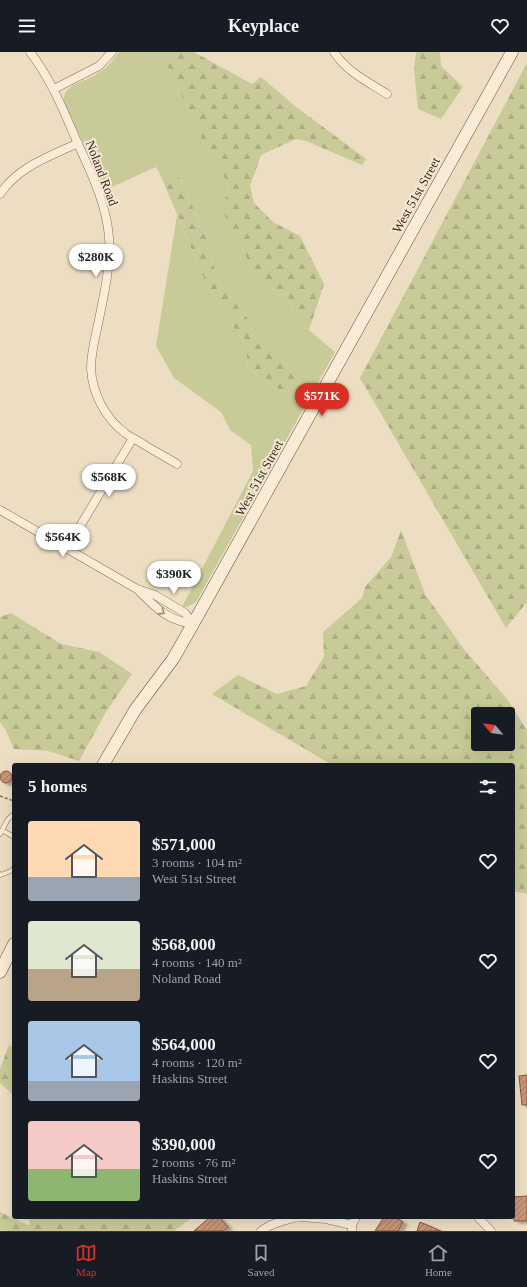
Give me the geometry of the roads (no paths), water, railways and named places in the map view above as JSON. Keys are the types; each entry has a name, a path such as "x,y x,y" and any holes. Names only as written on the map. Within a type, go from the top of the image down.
{"street":[{"name":"Noland Road","path":"30,52 54,89 102,199 108,236 109,259 92,354 91,368 93,386 99,402 108,416 118,427 126,434 177,464"},
{"path":"54,89 99,66 112,52"},
{"path":"334,52 339,60 351,71 387,94"},
{"name":"West 51st Street","path":"104,763 134,710 173,659 512,52"},
{"path":"0,194 15,176 27,167 78,143"},
{"path":"68,548 133,438"},
{"path":"0,510 137,589 159,610 179,622 193,624"},
{"path":"0,972 12,948"},
{"path":"261,1231 264,1228 292,1219"},
{"path":"326,1219 352,1228"},
{"path":"480,1219 491,1231"}],"lane":[{"path":"12,816 8,819 1,832 12,836"},
{"path":"0,874 1,875 12,870"}]}
